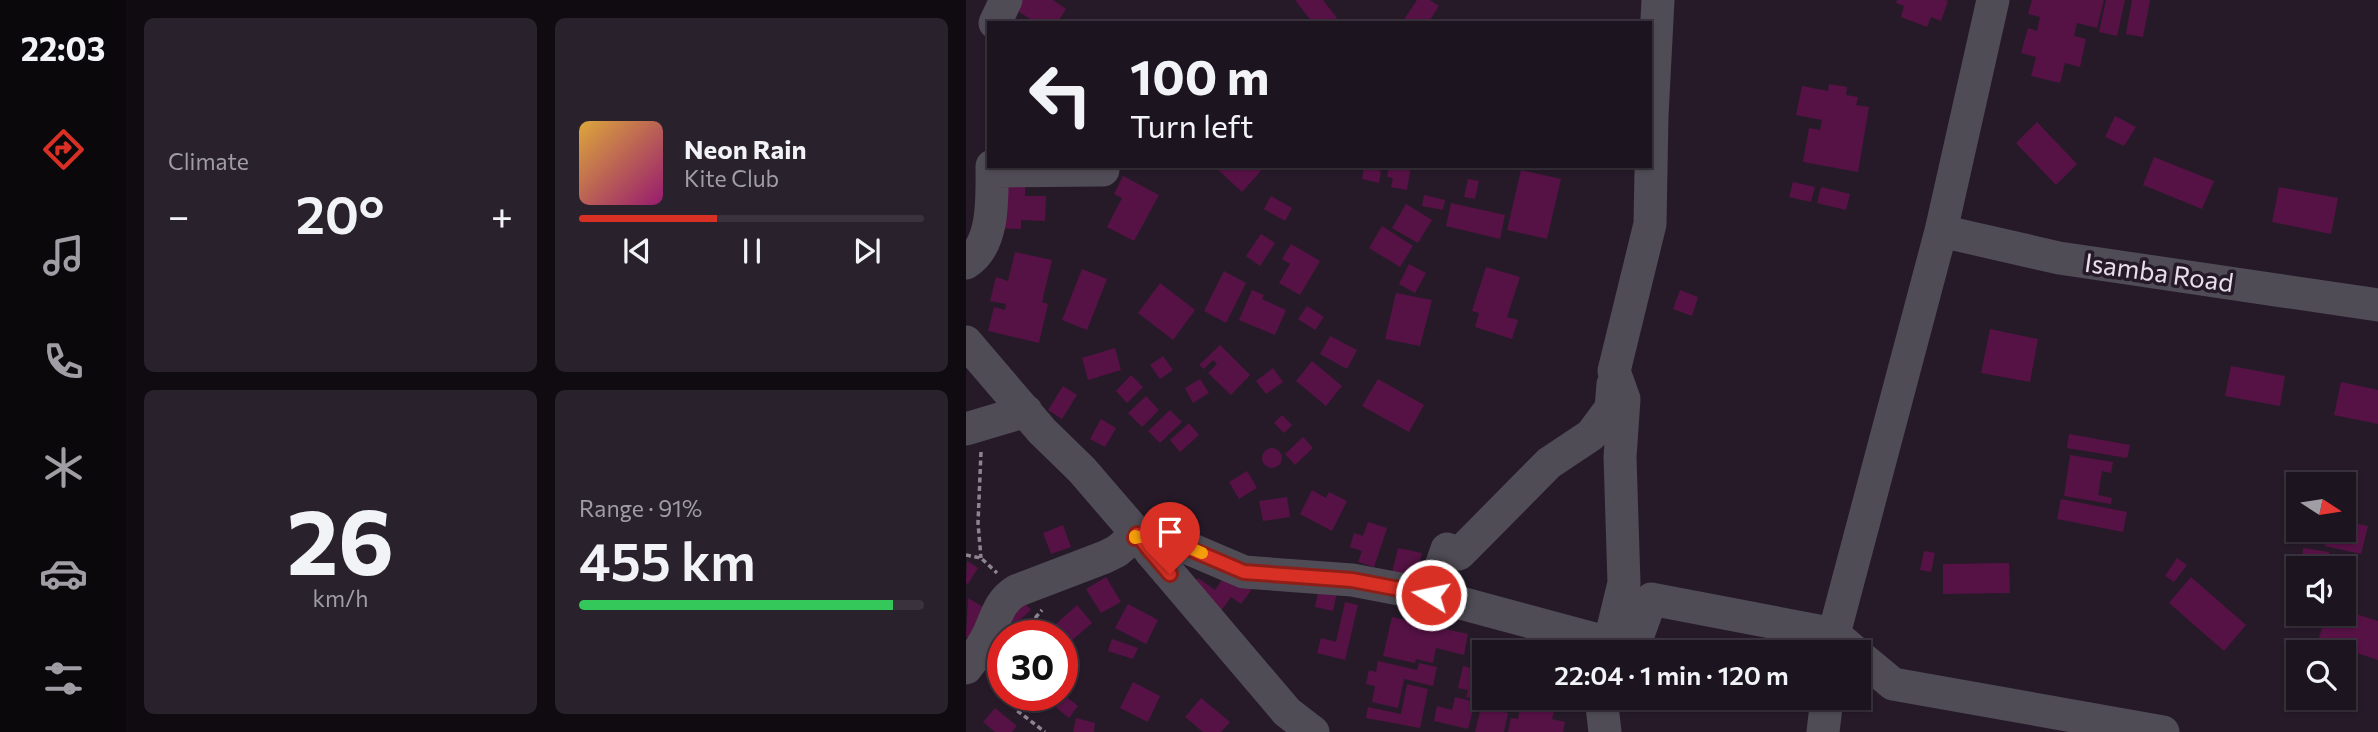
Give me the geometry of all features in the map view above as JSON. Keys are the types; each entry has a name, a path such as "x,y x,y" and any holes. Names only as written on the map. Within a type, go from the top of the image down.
{"street":[{"path":"996,21 1006,0"},
{"path":"1652,116 1658,0"},
{"path":"1847,640 1993,0"},
{"path":"1431,595 1447,549 1459,554 1549,463 1591,435 1611,408 1614,371 1650,224 1651,168"},
{"path":"966,263 981,251 983,244 990,214 992,169 1103,170"},
{"name":"Isamba Road","path":"1941,231 2059,258 2378,305"},
{"path":"966,342 1082,470 1287,712 1313,732"},
{"path":"1610,640 1624,583 1620,469 1624,399 1614,371"},
{"path":"974,427 1026,411"},
{"path":"1142,540 1135,538 1146,536 1170,539 1244,572 1352,580 1431,595 1581,640"},
{"path":"966,668 987,639 1006,597 1142,540"},
{"path":"1636,640 1651,599 1810,640"},
{"path":"1871,668 1893,684 2163,732"},
{"path":"1602,710 1605,732"},
{"path":"1823,732 1826,710"}],"path":[{"path":"974,427 981,558"},
{"path":"966,555 981,558 1016,591"},
{"path":"1018,711 1045,732"}],"building":[{"path":"1018,0 1053,0 1066,9 1058,21 1034,21 1013,8"},
{"path":"1295,0 1323,0 1337,18 1333,21 1311,21"},
{"path":"1417,0 1430,0 1439,6 1429,21 1403,21"},
{"path":"1897,0 1948,1 1941,21 1931,17 1927,27 1901,17 1904,6 1896,3"},
{"path":"2032,0 2104,0 2097,28 2077,23 2074,36 2086,39 2080,67 2065,63 2060,83 2031,76 2036,57 2021,53 2028,28 2037,31 2040,17 2028,14"},
{"path":"2106,0 2125,0 2117,36 2099,32"},
{"path":"2132,0 2150,0 2143,37 2126,34"},
{"path":"1829,84 1847,87 1846,95 1858,97 1856,105 1869,107 1858,172 1803,162 1809,128 1820,130 1822,120 1796,115 1802,86 1828,91"},
{"path":"2115,116 2136,127 2124,146 2105,137"},
{"path":"2037,122 2077,164 2056,185 2016,143"},
{"path":"2154,157 2214,181 2202,209 2143,185"},
{"path":"1216,168 1258,168 1261,171 1242,192"},
{"path":"1364,168 1381,171 1379,183 1362,179"},
{"path":"1389,168 1411,168 1407,190 1391,187 1393,178 1387,177"},
{"path":"1521,170 1561,179 1547,239 1507,230"},
{"path":"1123,176 1159,195 1134,241 1107,227 1122,198 1114,194"},
{"path":"1468,179 1479,181 1475,199 1464,197"},
{"path":"1793,182 1815,187 1811,202 1789,197"},
{"path":"995,185 1025,186 1025,196 1046,196 1045,221 1021,220 1021,229 993,228"},
{"path":"1821,187 1850,194 1846,210 1817,203"},
{"path":"2279,187 2338,198 2331,234 2272,222"},
{"path":"1424,195 1445,200 1443,210 1422,206"},
{"path":"1271,196 1292,208 1285,221 1264,209"},
{"path":"1451,203 1505,215 1500,239 1446,226"},
{"path":"1406,204 1432,220 1418,243 1392,228"},
{"path":"1382,226 1413,246 1400,267 1369,248"},
{"path":"1261,234 1275,243 1260,266 1246,256"},
{"path":"1291,244 1320,261 1300,295 1279,283 1290,264 1282,259"},
{"path":"1015,252 1052,260 1042,302 1048,304 1039,343 988,331 994,307 1005,310 1006,304 990,301 996,277 1008,281"},
{"path":"1409,264 1426,273 1415,293 1399,284"},
{"path":"1486,267 1520,277 1507,317 1518,320 1512,339 1475,327 1479,313 1472,311"},
{"path":"1082,269 1107,279 1087,330 1062,320"},
{"path":"1224,271 1246,283 1226,323 1204,311"},
{"path":"1160,283 1195,310 1173,340 1138,313"},
{"path":"1252,290 1264,295 1262,299 1286,310 1275,335 1239,320"},
{"path":"1680,290 1698,297 1692,316 1673,309"},
{"path":"1396,293 1432,300 1420,346 1385,339"},
{"path":"1307,306 1324,317 1315,330 1298,319"},
{"path":"1990,329 2038,339 2030,382 1981,373"},
{"path":"1330,336 1357,350 1347,369 1320,354"},
{"path":"1220,345 1250,375 1231,395 1208,373 1217,364 1213,360 1204,369 1199,365"},
{"path":"1115,348 1121,370 1088,380 1082,358"},
{"path":"1163,356 1173,370 1160,379 1150,365"},
{"path":"1312,361 1342,386 1326,406 1296,381"},
{"path":"2231,366 2285,376 2280,406 2225,396"},
{"path":"1273,368 1283,382 1266,394 1256,381"},
{"path":"1131,375 1143,387 1127,403 1116,391"},
{"path":"1200,379 1209,393 1193,403 1185,388"},
{"path":"1378,379 1424,405 1409,432 1362,406"},
{"path":"2341,382 2378,390 2378,424 2334,415"},
{"path":"1063,386 1077,395 1062,419 1048,410"},
{"path":"1146,396 1159,410 1142,427 1128,413"},
{"path":"1170,410 1182,422 1160,443 1148,431"},
{"path":"1282,415 1292,425 1284,433 1274,423"},
{"path":"1101,419 1116,428 1105,447 1090,439"},
{"path":"1189,423 1199,435 1180,452 1170,440"},
{"path":"2069,434 2130,445 2127,458 2067,448"},
{"path":"1303,437 1313,448 1295,465 1285,454"},
{"path":"1272,448 1279,451 1282,458 1279,465 1272,468 1265,465 1262,458 1265,451"},
{"path":"2070,455 2113,462 2111,473 2102,471 2098,495 2112,498 2111,504 2064,496"},
{"path":"1247,471 1257,488 1239,499 1229,482"},
{"path":"1312,490 1326,498 1329,492 1347,501 1332,531 1300,514"},
{"path":"1287,497 1290,517 1263,521 1259,501"},
{"path":"2061,499 2127,512 2123,532 2057,519"},
{"path":"1178,506 1188,515 1180,524 1170,515"},
{"path":"1368,522 1387,528 1374,567 1358,562 1362,551 1350,547 1354,533 1363,536"},
{"path":"2356,524 2368,526 2361,554 2325,546 2325,542 2356,542"},
{"path":"1063,525 1071,547 1051,554 1043,533"},
{"path":"1398,548 1422,553 1416,579 1392,573"},
{"path":"2303,548 2329,552 2329,556 2302,556"},
{"path":"1924,551 1935,553 1931,572 1920,570"},
{"path":"2177,558 2187,565 2174,582 2165,576"},
{"path":"967,561 978,568 968,584 966,583"},
{"path":"2009,563 2010,593 1943,594 1943,564"},
{"path":"1228,571 1252,589 1241,604 1231,597 1221,611 1190,588 1198,578 1215,590"},
{"path":"1106,577 1121,602 1101,613 1086,589"},
{"path":"2191,577 2246,625 2224,651 2169,603"},
{"path":"1319,588 1337,592 1333,611 1315,607"},
{"path":"968,598 985,608 968,638 966,637"},
{"path":"1020,598 1031,610 1020,620 1011,620 1004,613"},
{"path":"1345,602 1358,605 1345,660 1317,653 1321,638 1336,642"},
{"path":"1128,604 1158,620 1146,644 1115,628"},
{"path":"1077,605 1092,623 1078,635 1078,620 1060,620"},
{"path":"2356,614 2378,621 2378,660 2356,653 2356,640 2318,640 2323,626 2356,626"},
{"path":"1392,617 1468,634 1464,655 1436,648 1433,663 1416,659 1415,663 1383,656"},
{"path":"1112,639 1138,648 1133,659 1108,651"},
{"path":"1378,661 1417,670 1419,663 1437,667 1433,686 1404,679 1398,708 1372,702 1375,686 1366,684 1369,670 1376,672"},
{"path":"1463,666 1472,668 1472,699 1466,697 1468,690 1458,688"},
{"path":"1133,682 1160,696 1148,722 1120,708"},
{"path":"1407,684 1428,689 1420,728 1366,718 1368,707 1401,714"},
{"path":"1455,697 1472,701 1473,710 1468,729 1434,721 1437,706 1452,710"},
{"path":"1201,698 1230,722 1221,732 1203,732 1185,717"},
{"path":"1480,710 1508,713 1504,732 1475,732"},
{"path":"1520,710 1554,710 1552,719 1565,722 1563,732 1508,732 1511,718 1518,719"},
{"path":"992,711 999,711 1017,726 1012,732 995,732 983,722"},
{"path":"1060,711 1074,711 1069,718"},
{"path":"1076,718 1095,723 1094,732 1073,732"}],"slow traffic":[{"path":"1135,536 1162,537 1202,553"}],"route":[{"path":"1170,574 1151,552 1138,535 1137,534 1135,538 1146,536 1170,539 1244,572 1352,580 1431,595"}]}
